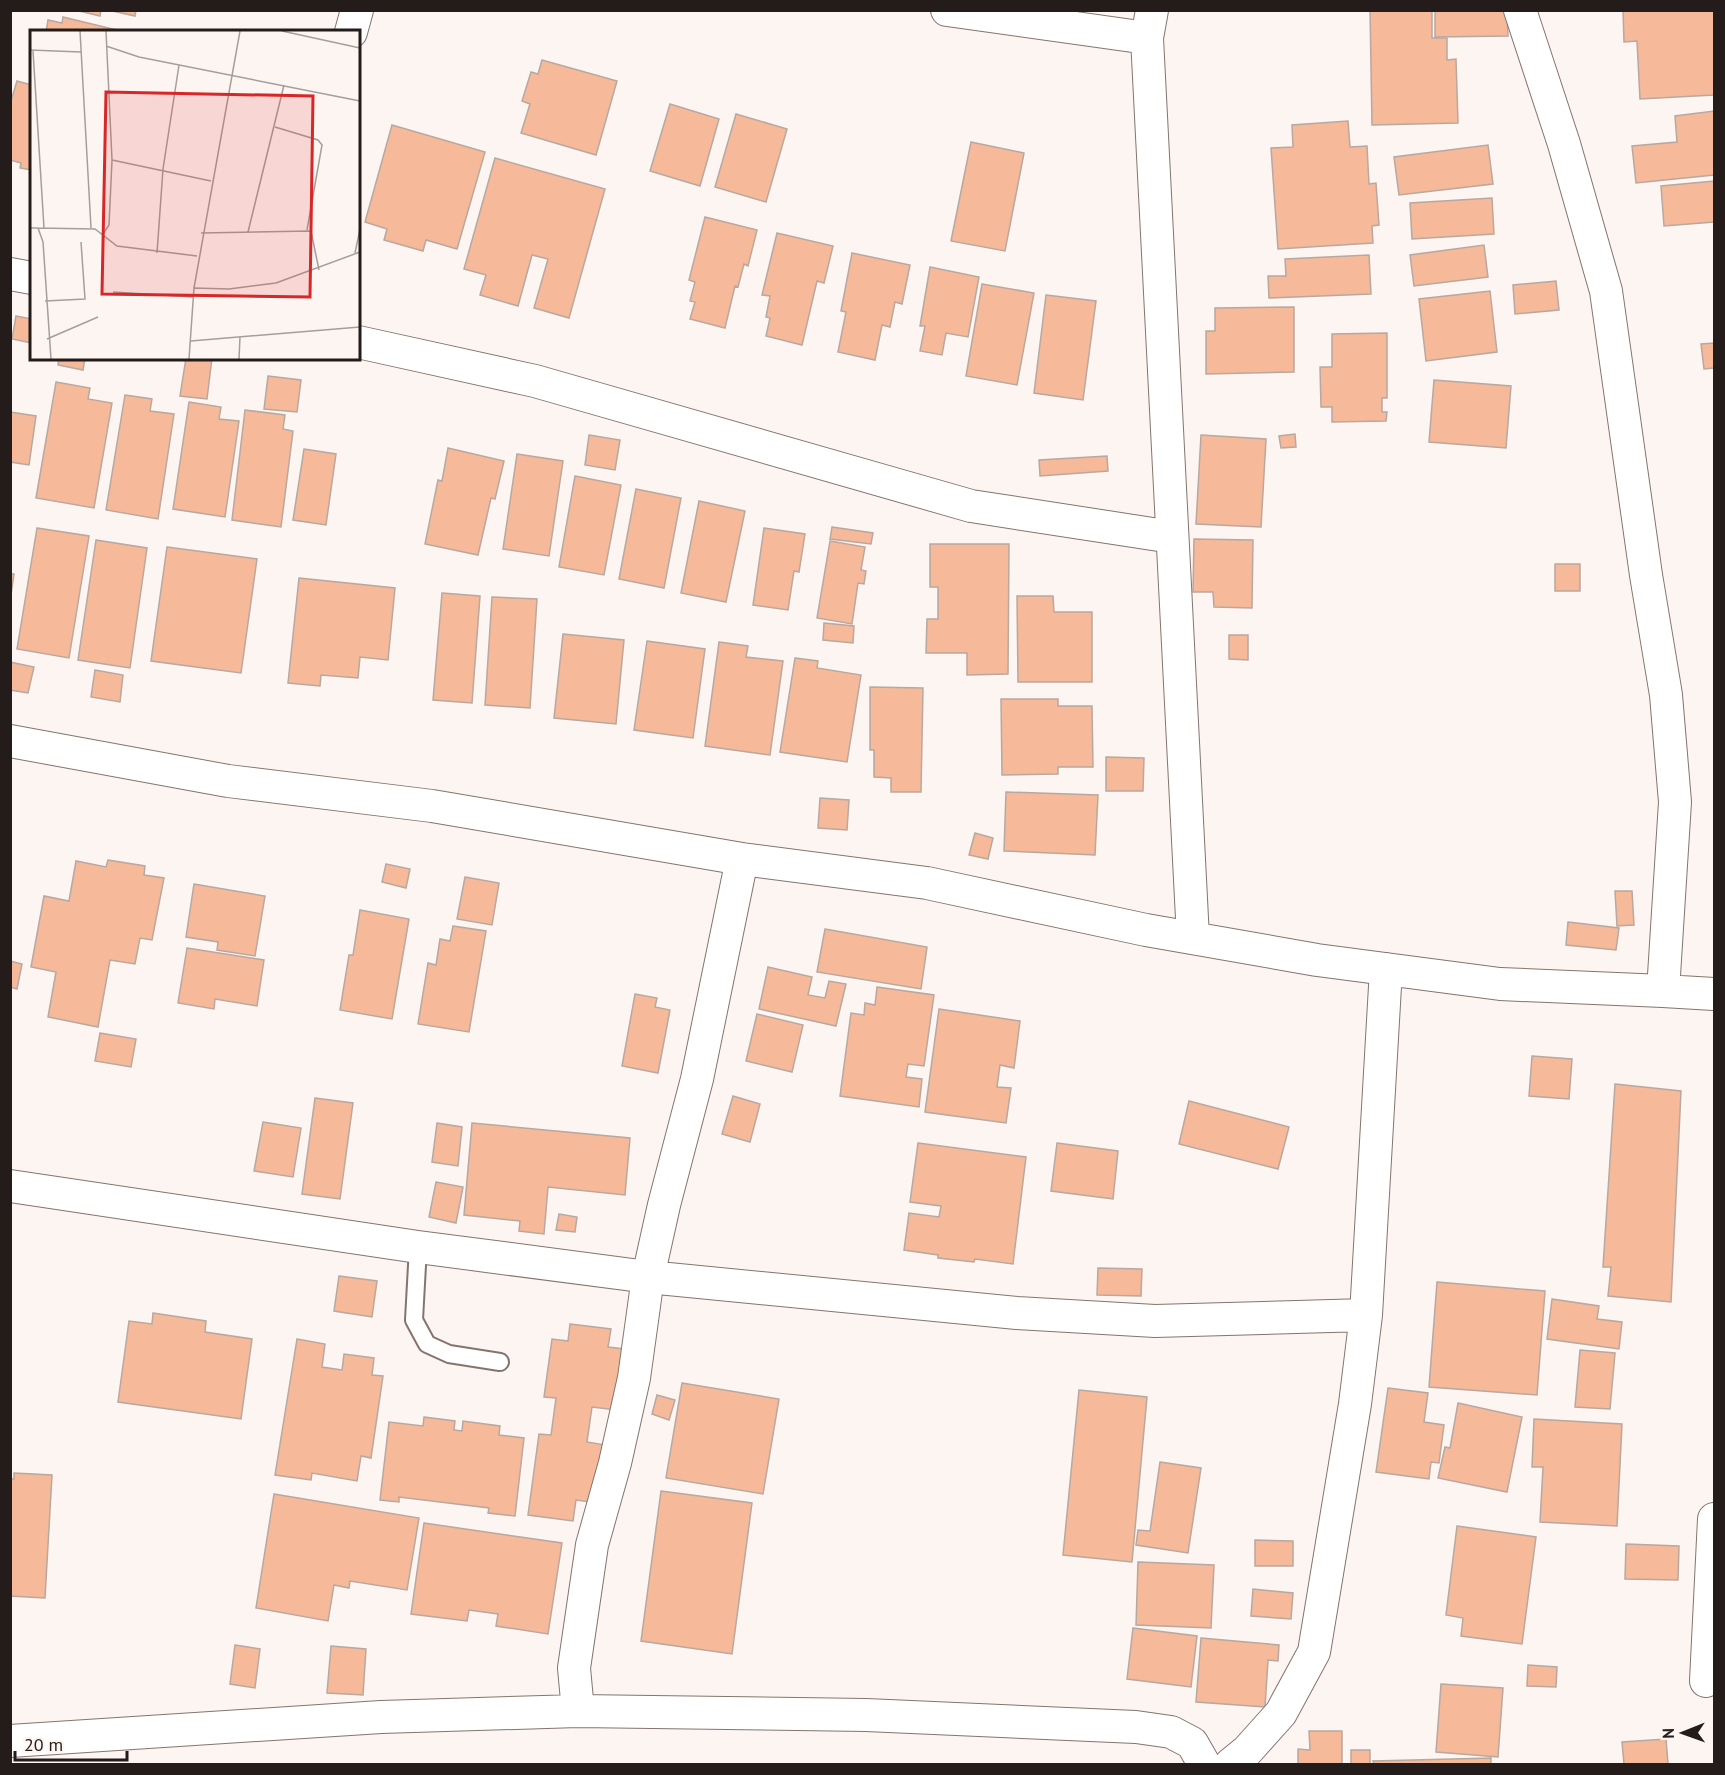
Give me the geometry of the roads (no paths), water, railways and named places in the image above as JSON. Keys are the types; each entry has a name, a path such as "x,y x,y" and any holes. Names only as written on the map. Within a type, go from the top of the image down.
{"street":[{"path":"352,30 357,10"},
{"path":"947,10 1149,24 1193,938"},
{"path":"1520,10 1564,144 1606,291 1646,575 1666,695 1675,802 1664,991"},
{"path":"10,274 30,278"},
{"path":"360,342 535,381 971,506 1172,537"},
{"path":"10,741 228,781 432,806 742,859 927,884 1193,938 1317,960 1500,984 1714,994"},
{"path":"578,1711 574,1668 592,1545 615,1463 634,1378 648,1277 697,1079 742,859"},
{"path":"1231,1764 1247,1751 1281,1713 1314,1652 1355,1404 1366,1316 1386,969"},
{"path":"10,1186 418,1247 648,1277 1017,1313 1155,1321 1366,1316"},
{"path":"1706,1681 1714,1519"},
{"path":"10,1742 381,1717 578,1711 866,1715 1136,1726 1171,1732 1191,1743 1204,1764"}],"lane":[{"path":"418,1247 414,1320 427,1344 449,1354 500,1362"}]}
